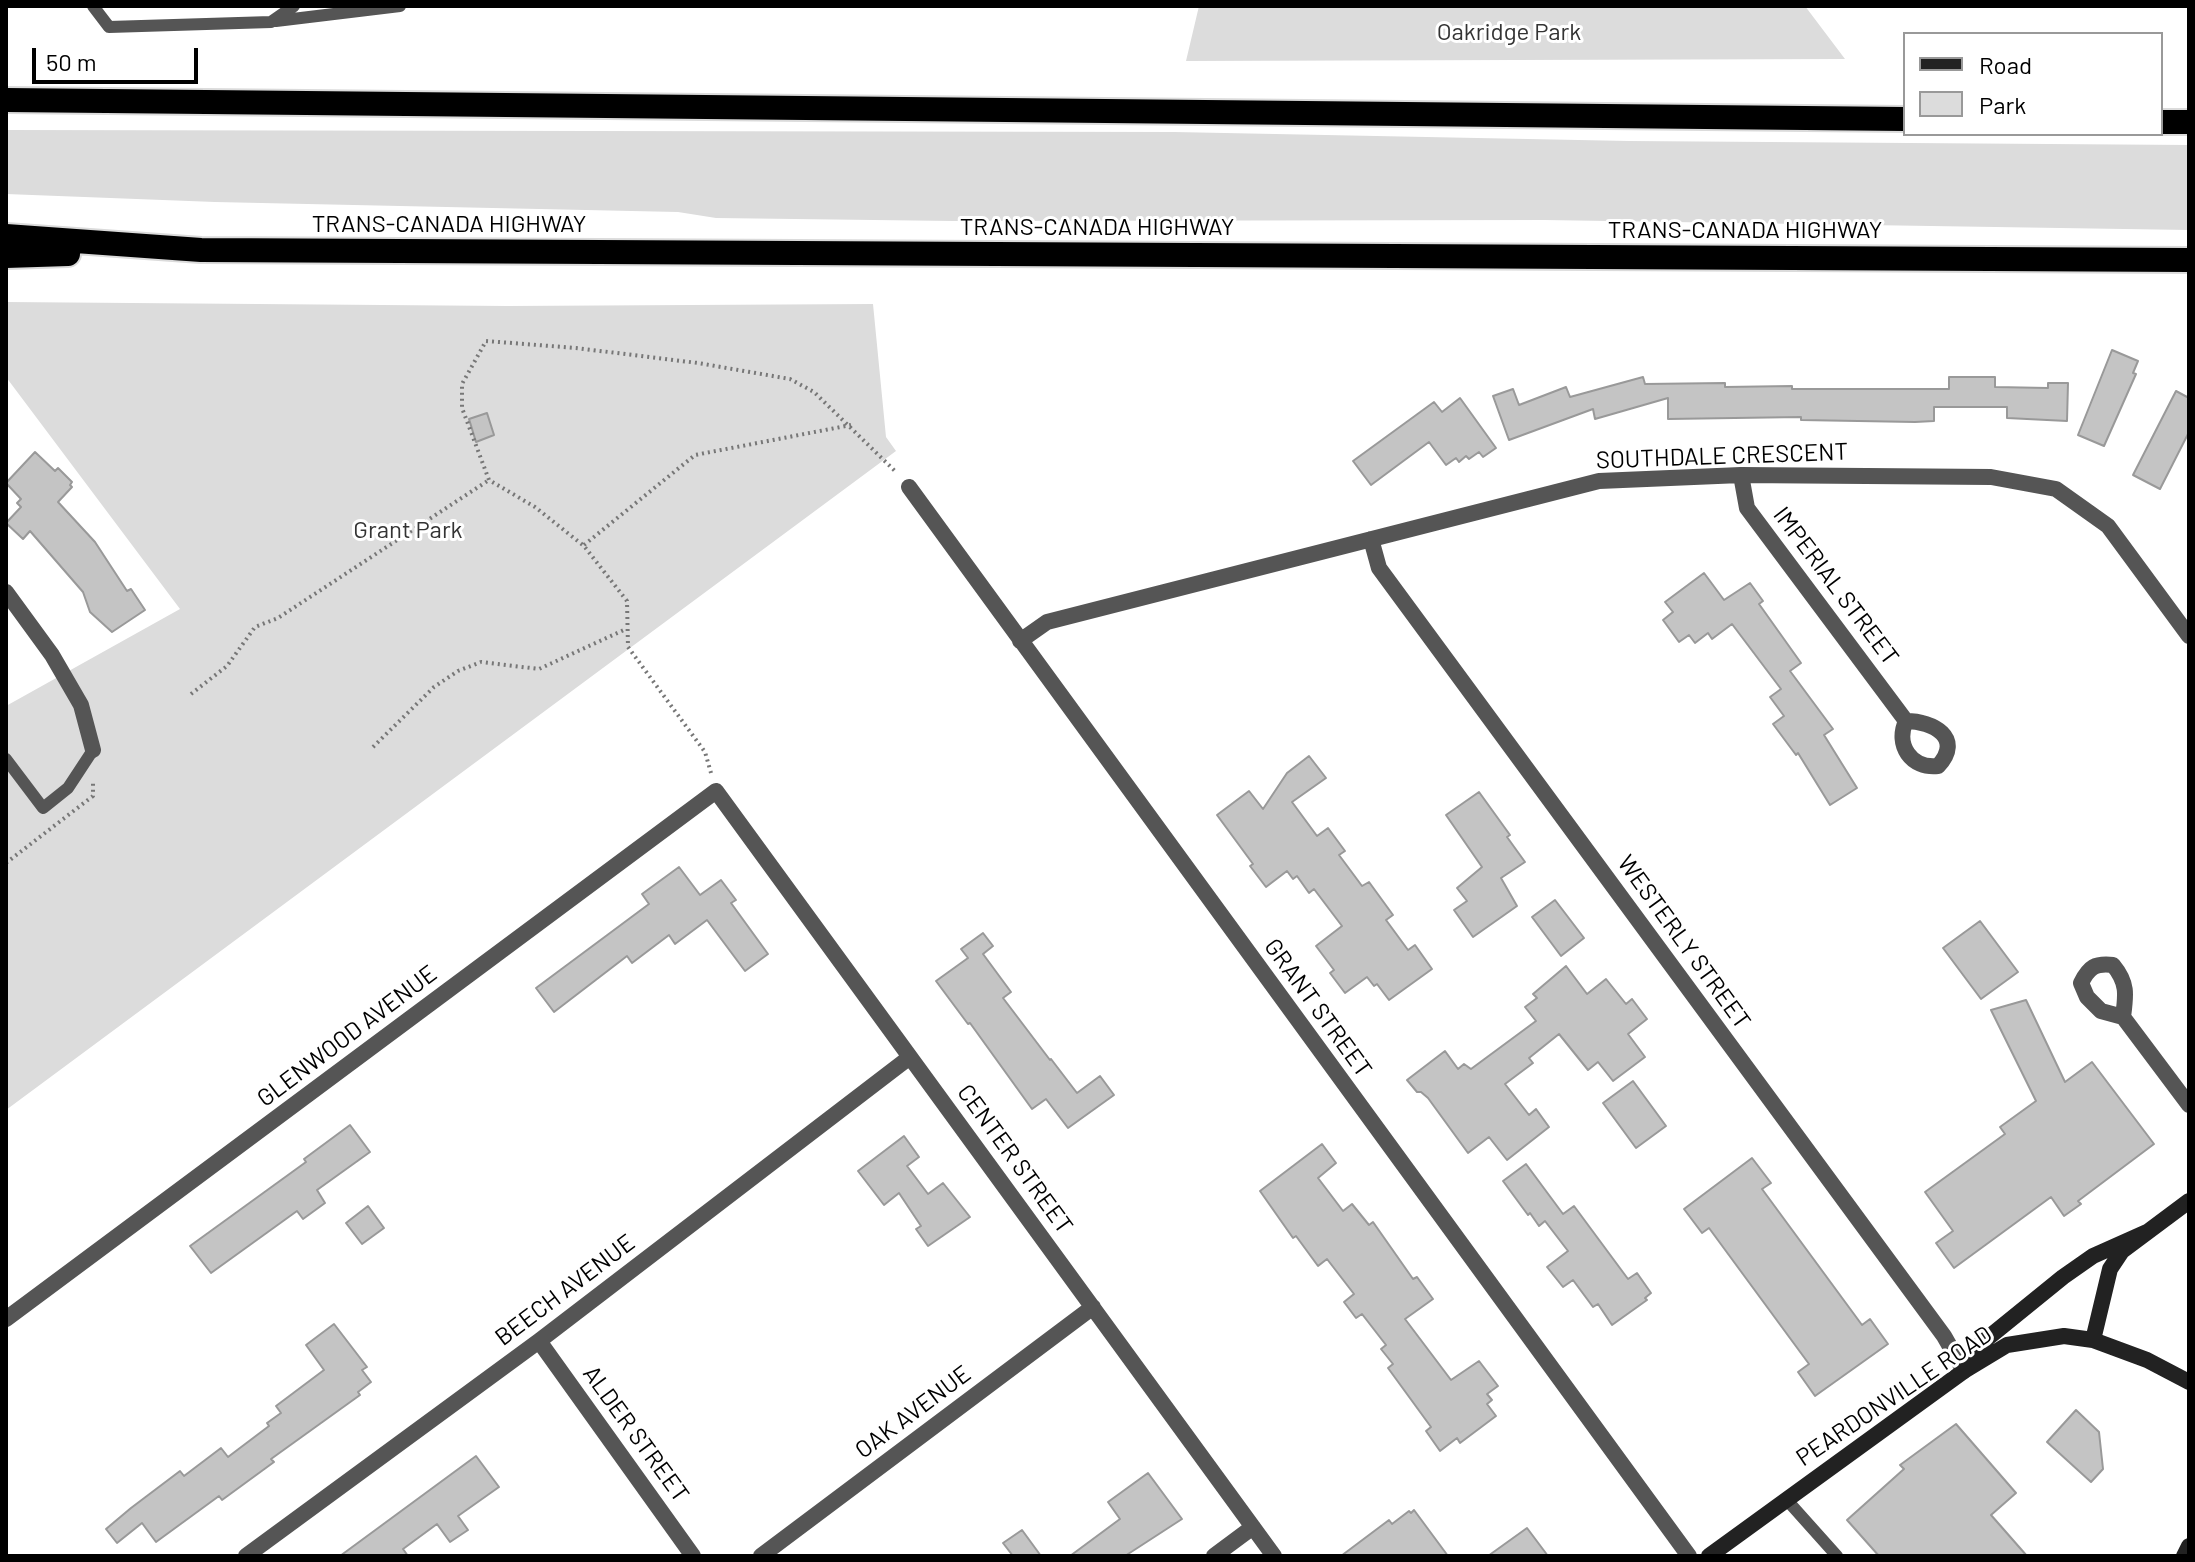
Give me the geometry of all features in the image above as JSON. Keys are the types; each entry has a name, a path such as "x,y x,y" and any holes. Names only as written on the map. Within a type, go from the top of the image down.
{"highway":[{"path":"6,100 1903,119"},
{"path":"2163,122 2189,122"},
{"name":"TRANS-CANADA HIGHWAY","path":"6,236 201,250 2189,260"},
{"path":"6,256 201,250"}],"main road":[{"path":"2093,1340 2110,1269 2122,1251 2189,1201"},
{"path":"1964,1371 1973,1350 2063,1277 2093,1256 2149,1231"},
{"name":"PEARDONVILLE ROAD","path":"1709,1556 1964,1371 2007,1345 2064,1336 2093,1340 2147,1360 2189,1382"},
{"path":"2184,1556 2189,1546"}],"street":[{"name":"SOUTHDALE CRESCENT","path":"1020,641 1047,622 1599,481 1741,475 1991,477 2056,489 2108,526 2189,636"},
{"name":"IMPERIAL STREET","path":"1741,475 1747,508 1906,721"},
{"name":"GRANT STREET","path":"909,487 1689,1556"},
{"name":"WESTERLY STREET","path":"1371,539 1379,568 1944,1336 1964,1371"},
{"path":"6,592 52,655 81,705 93,750"},
{"name":"CENTER STREET","path":"716,791 1274,1556"},
{"name":"GLENWOOD AVENUE","path":"6,1319 716,791"},
{"path":"2123,1017 2189,1105"},
{"name":"BEECH AVENUE","path":"246,1556 539,1341 910,1057"},
{"name":"OAK AVENUE","path":"761,1556 1093,1307"},
{"name":"ALDER STREET","path":"539,1341 693,1556"},
{"path":"1214,1556 1253,1527"}],"lane":[{"path":"93,6 109,27 271,22 400,6"},
{"path":"271,22 294,6"},
{"path":"6,759 43,808 68,788 93,750"},
{"path":"1786,1499 1837,1556"}],"path":[{"path":"716,791 705,752 628,647 627,601 584,546 535,507 489,480 467,423 462,396 462,384 486,341 698,363 790,379 814,392 851,425 909,487"},
{"path":"584,546 695,455 851,425"},
{"path":"191,694 227,666 255,627 278,618 489,480"},
{"path":"373,747 434,687 458,671 481,662 539,669 628,629"}],"green space":[{"name":"Oakridge Park","path":"1199,6 1805,6 1845,59 1186,61"},
{"path":"6,130 1174,132 1629,141 2189,145 2189,230 1544,220 953,221 716,218 678,212 215,202 6,194"},
{"name":"Grant Park","path":"6,302 508,306 873,304 886,437 896,451 6,1110 6,706 180,609 6,377"}],"building":[{"path":"2112,350 2138,361 2133,373 2136,374 2104,446 2078,435"},
{"path":"1643,377 1645,384 1725,383 1725,387 1792,386 1792,389 1949,389 1949,377 1995,377 1995,387 2048,388 2048,383 2068,383 2067,421 2007,418 2007,407 1934,407 1934,421 1915,422 1801,420 1801,417 1668,419 1668,398 1595,419 1593,409 1509,440 1493,396 1513,389 1519,405 1566,387 1570,397"},
{"path":"2176,391 2189,398 2189,432 2160,489 2133,475"},
{"path":"1460,398 1496,448 1483,457 1479,452 1459,462 1456,458 1446,465 1429,442 1371,485 1353,461 1434,402 1442,412"},
{"path":"487,413 494,435 476,442 469,419"},
{"path":"35,452 72,482 72,487 58,502 95,542 127,591 131,589 145,610 112,632 90,612 83,592 30,531 23,539 6,523 21,507 17,503 21,499 6,483"},
{"path":"1704,573 1724,600 1750,583 1763,601 1759,604 1801,663 1790,671 1833,729 1824,735 1857,788 1830,805 1798,753 1796,755 1773,724 1784,716 1770,697 1781,689 1732,624 1712,639 1708,633 1695,643 1689,635 1679,642 1663,620 1673,612 1665,602"},
{"path":"1309,756 1326,778 1292,802 1317,836 1328,828 1345,851 1339,855 1362,886 1369,882 1393,915 1386,920 1408,950 1415,945 1432,969 1389,1000 1367,977 1345,993 1330,973 1334,970 1316,946 1342,926 1314,889 1309,893 1297,876 1293,879 1287,871 1266,887 1217,815 1249,791 1263,809 1287,773"},
{"path":"1479,792 1525,862 1501,878 1517,906 1473,937 1454,910 1467,901 1457,888 1482,867 1446,815"},
{"path":"679,867 700,895 721,880 736,900 731,903 768,954 745,971 707,920 675,944 669,935 632,963 627,956 554,1012 536,988 649,904 642,894"},
{"path":"1555,900 1584,938 1561,956 1532,917"},
{"path":"1980,921 2018,972 1981,999 1943,948"},
{"path":"983,933 993,946 983,954 1011,992 1003,998 1050,1060 1077,1093 1100,1076 1114,1095 1068,1128 1046,1099 1032,1109 936,981 968,958 961,949"},
{"path":"1566,966 1587,994 1606,979 1626,1004 1632,999 1647,1019 1628,1034 1645,1057 1613,1081 1598,1062 1588,1070 1559,1034 1529,1058 1533,1063 1505,1084 1529,1115 1536,1109 1549,1127 1507,1160 1489,1137 1468,1153 1428,1098 1417,1092 1407,1080 1445,1051 1458,1069 1464,1064 1471,1069 1536,1021 1525,1007 1537,998 1533,994"},
{"path":"2026,1000 2065,1082 2092,1062 2154,1144 2078,1201 2081,1204 2064,1216 2051,1197 1954,1268 1936,1243 1953,1231 1925,1192 2005,1134 2000,1127 2036,1101 1991,1010"},
{"path":"1633,1081 1666,1126 1636,1148 1603,1103"},
{"path":"350,1125 370,1152 317,1190 325,1203 303,1219 297,1211 211,1273 190,1246 306,1162 304,1159"},
{"path":"904,1136 919,1157 907,1166 928,1194 943,1183 970,1217 928,1246 916,1229 921,1226 899,1193 884,1205 858,1171"},
{"path":"1322,1144 1336,1163 1318,1178 1343,1211 1352,1204 1369,1225 1373,1222 1413,1279 1417,1277 1433,1299 1405,1319 1451,1380 1479,1361 1498,1386 1487,1394 1492,1400 1487,1404 1496,1416 1460,1443 1457,1438 1440,1451 1426,1431 1431,1427 1388,1368 1393,1364 1381,1349 1386,1345 1362,1314 1356,1318 1344,1302 1354,1294 1327,1259 1318,1266 1296,1236 1293,1238 1260,1191"},
{"path":"1752,1158 1771,1183 1762,1189 1862,1325 1870,1319 1888,1344 1815,1396 1798,1372 1809,1364 1709,1228 1702,1233 1684,1209"},
{"path":"1526,1164 1563,1214 1574,1206 1628,1279 1637,1273 1651,1293 1645,1298 1647,1300 1612,1325 1598,1304 1593,1307 1573,1280 1563,1287 1547,1267 1568,1251 1545,1221 1539,1226 1530,1213 1528,1215 1503,1181"},
{"path":"368,1206 384,1228 362,1244 346,1223"},
{"path":"334,1324 367,1367 362,1370 371,1382 358,1392 360,1395 271,1459 274,1462 222,1500 219,1496 156,1542 142,1523 117,1543 106,1529 131,1508 180,1471 184,1476 221,1448 228,1457 269,1426 267,1423 281,1413 276,1406 324,1370 306,1345"},
{"path":"2076,1410 2099,1432 2103,1469 2091,1482 2047,1442"},
{"path":"1956,1424 2016,1493 1991,1515 2027,1556 1879,1556 1847,1520 1904,1469 1900,1465"},
{"path":"476,1456 499,1487 458,1516 468,1530 450,1542 437,1524 403,1549 408,1556 340,1556"},
{"path":"1148,1473 1182,1519 1125,1556 1070,1556 1120,1519 1108,1502"},
{"path":"1414,1510 1448,1556 1341,1556 1389,1520 1392,1524"},
{"path":"1527,1528 1548,1556 1488,1556"},
{"path":"1022,1530 1041,1556 1013,1556 1003,1543"}]}
